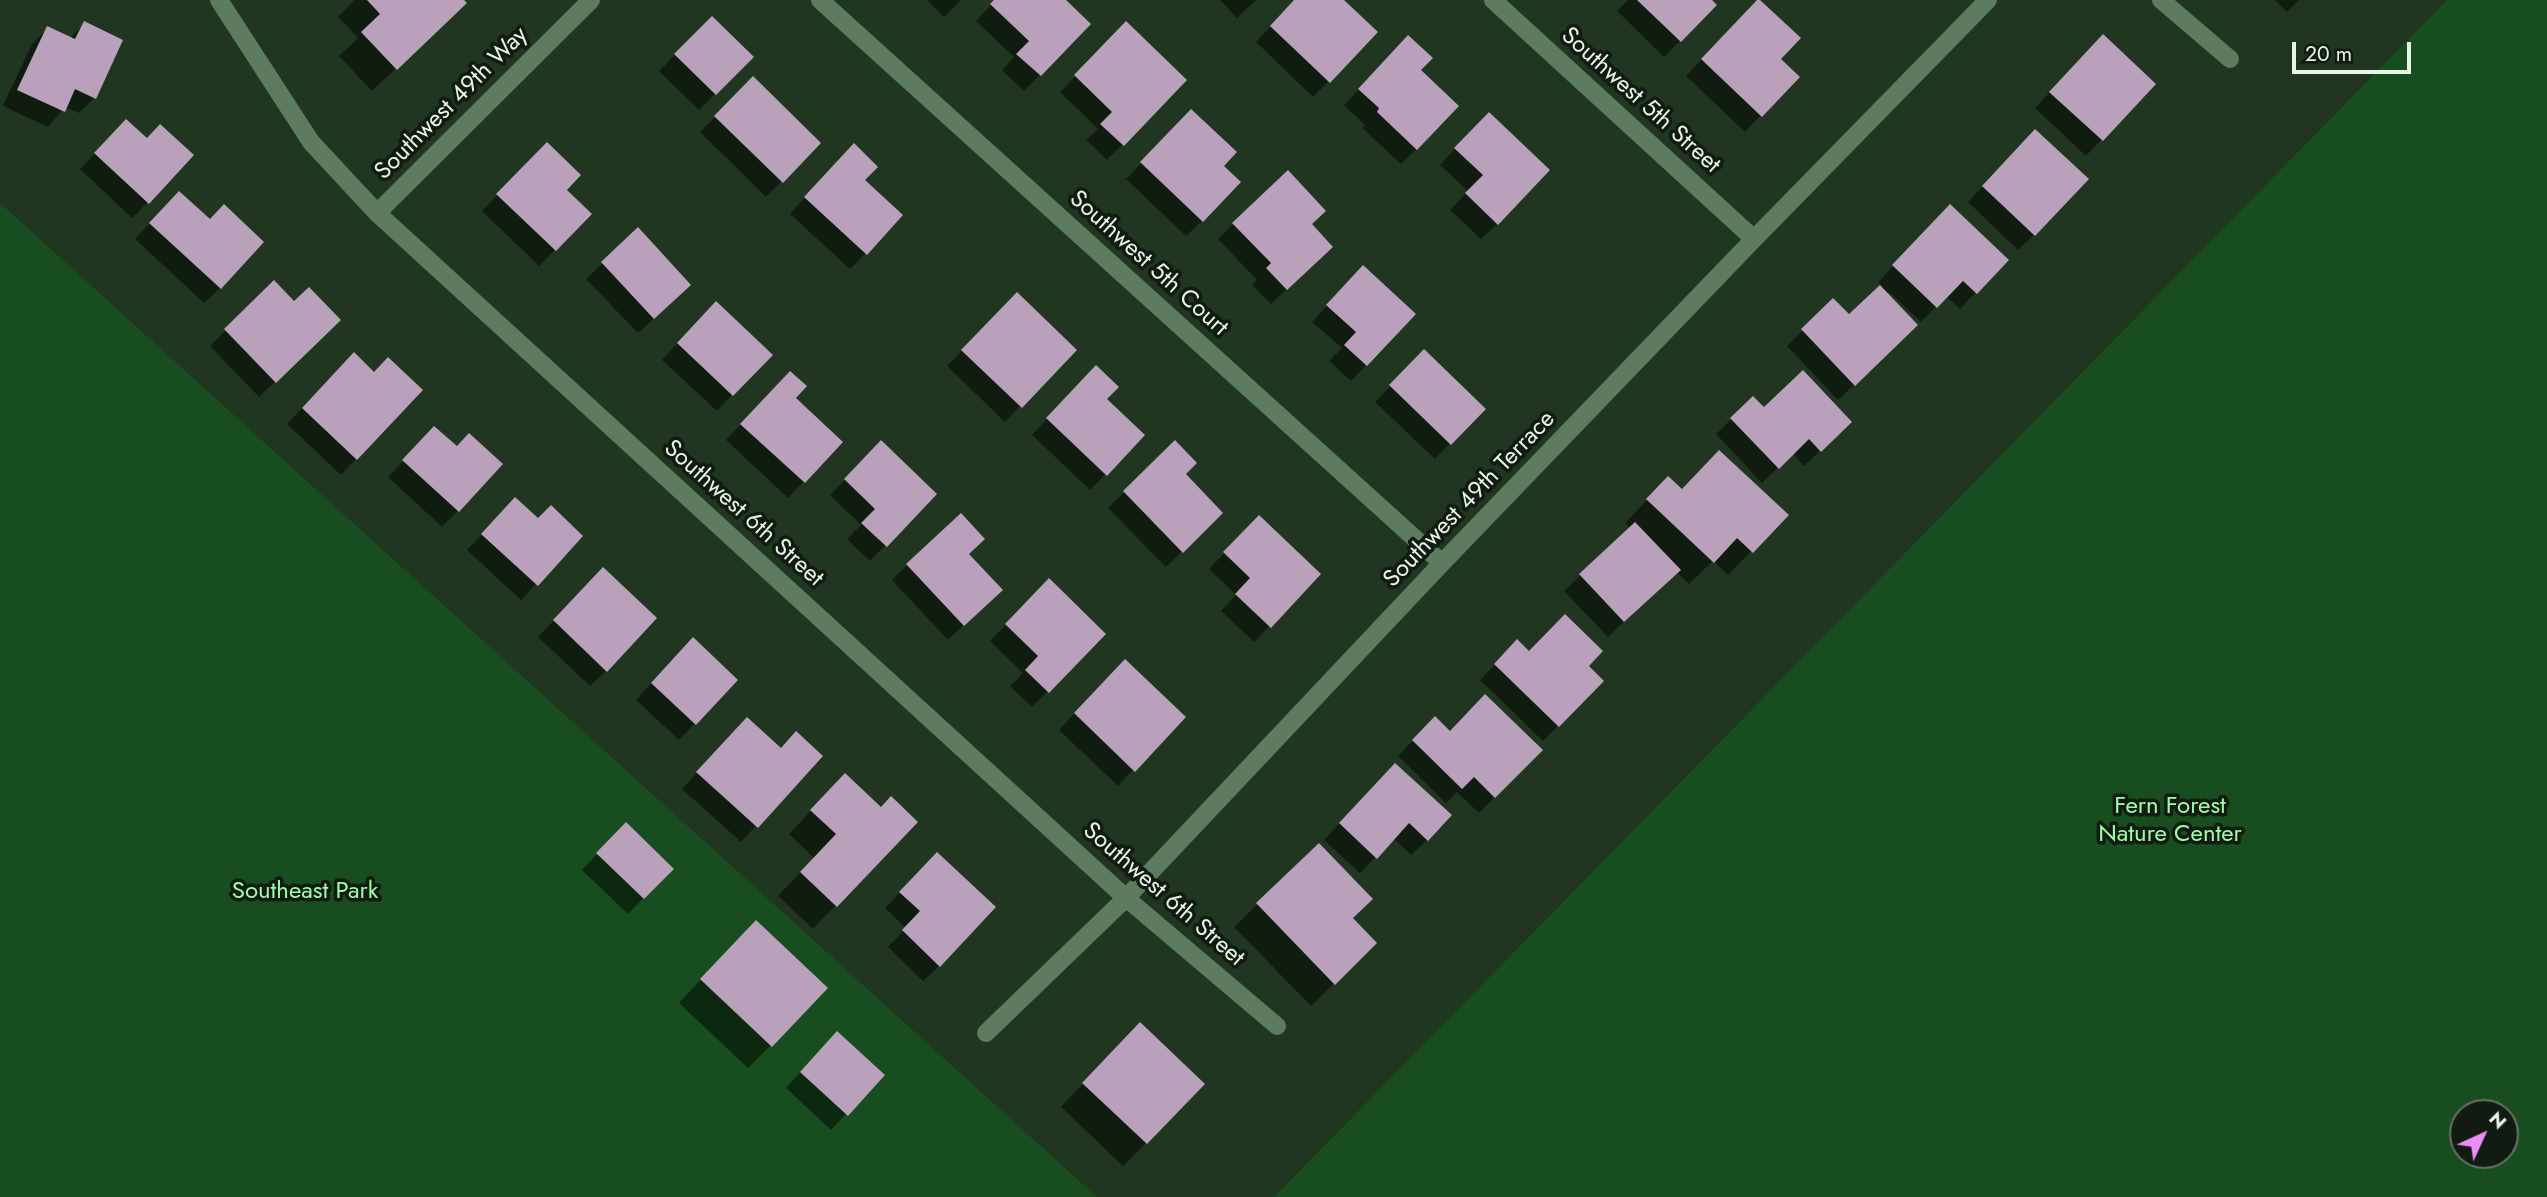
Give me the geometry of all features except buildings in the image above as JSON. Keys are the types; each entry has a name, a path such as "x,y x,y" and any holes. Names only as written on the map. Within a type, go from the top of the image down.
{"street":[{"name":"Southwest 6th Street","path":"219,0 311,142 377,213 1126,898 1277,1026"},
{"name":"Southwest 49th Way","path":"377,213 591,0"},
{"name":"Southwest 5th Court","path":"820,0 1442,563"},
{"name":"Southwest 5th Street","path":"1493,0 1754,239"},
{"name":"Southwest 49th Terrace","path":"986,1033 1126,898 1442,563 1989,0"},
{"path":"2161,0 2230,59"}],"green space":[{"name":"Fern Forest Nature Center","path":"2447,0 2547,0 2547,1197 1274,1197"},
{"name":"Southeast Park","path":"0,203 1097,1197 0,1197"}]}
